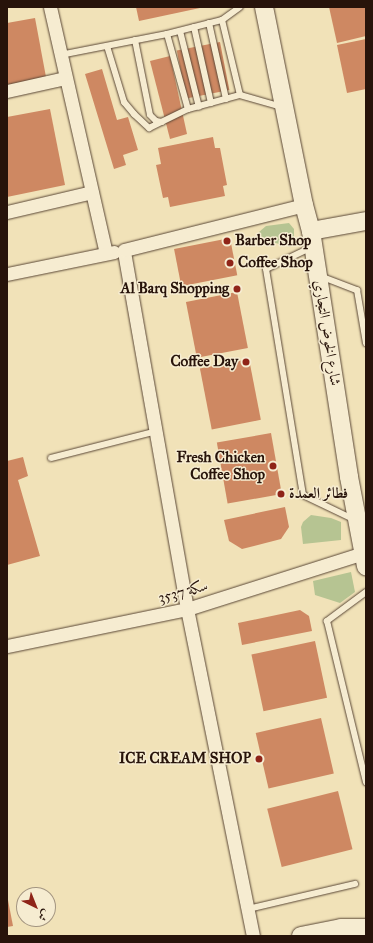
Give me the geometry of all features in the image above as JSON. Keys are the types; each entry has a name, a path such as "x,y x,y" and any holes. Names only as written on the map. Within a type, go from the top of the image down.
{"street":[{"path":"50,7 106,253"},
{"name":"شارع الخوض التجاري","path":"264,7 304,205 313,238 357,521 365,560"},
{"path":"7,91 66,78"},
{"path":"7,212 92,192"},
{"path":"7,274 124,250 304,205"},
{"path":"313,238 366,221"},
{"path":"124,250 157,431 187,609 253,936"},
{"name":"سكة 3537","path":"7,646 187,609 365,560"},
{"path":"301,936 341,928 366,918"},
{"path":"341,928 366,928"}],"lane":[{"path":"60,55 167,34 209,24 222,20 240,7"},
{"path":"222,20 240,95"},
{"path":"209,24 226,99"},
{"path":"194,27 211,103"},
{"path":"180,31 199,106"},
{"path":"167,34 188,110"},
{"path":"135,40 150,115 156,121 162,122"},
{"path":"107,46 124,102 149,128 199,106 240,95 285,108"},
{"path":"313,238 266,269 303,495 357,521"},
{"path":"318,275 357,290 366,342"},
{"path":"51,458 157,431"},
{"path":"366,592 327,621 366,782"},
{"path":"248,909 355,884"}],"green space":[{"path":"289,223 294,229 294,244 290,247 265,240 260,236 259,232 266,226"},
{"path":"311,515 331,518 341,522 341,540 303,544 301,527 303,522"},
{"path":"351,572 355,592 340,603 315,595 313,581"}],"building":[{"path":"136,7 200,7 200,8 139,21"},
{"path":"329,7 366,7 366,36 337,43"},
{"path":"35,18 46,77 7,85 7,23"},
{"path":"366,39 366,89 347,93 337,45"},
{"path":"220,42 229,90 186,98 177,50"},
{"path":"170,56 187,134 170,139 150,61"},
{"path":"102,69 117,120 128,117 138,150 123,155 126,165 114,169 85,74"},
{"path":"50,109 65,185 7,197 7,117"},
{"path":"213,137 215,148 220,148 227,185 223,186 225,196 170,207 168,197 163,198 156,165 161,164 158,148"},
{"path":"230,238 237,275 181,286 174,249"},
{"path":"237,292 248,348 197,358 186,302"},
{"path":"249,359 261,420 212,429 200,369"},
{"path":"271,433 282,494 228,504 217,443"},
{"path":"23,457 28,476 18,480 40,556 7,565 7,461"},
{"path":"285,507 289,527 281,539 242,549 229,541 224,520"},
{"path":"300,610 309,616 312,631 242,645 238,623"},
{"path":"315,641 327,698 263,711 251,655"},
{"path":"321,718 334,774 269,789 256,733"},
{"path":"338,791 353,849 282,867 267,809"},
{"path":"7,895 13,926 7,927"}],"place":[{"name":"Barber Shop","path":"227,241"},
{"name":"Coffee Shop","path":"230,263"},
{"name":"Al Barq Shopping","path":"237,289"},
{"name":"Coffee Day","path":"246,362"},
{"name":"Fresh Chicken Coffee Shop","path":"273,466"},
{"name":"فطائر العمدة","path":"281,494"},
{"name":"ICE CREAM SHOP","path":"259,759"}]}
